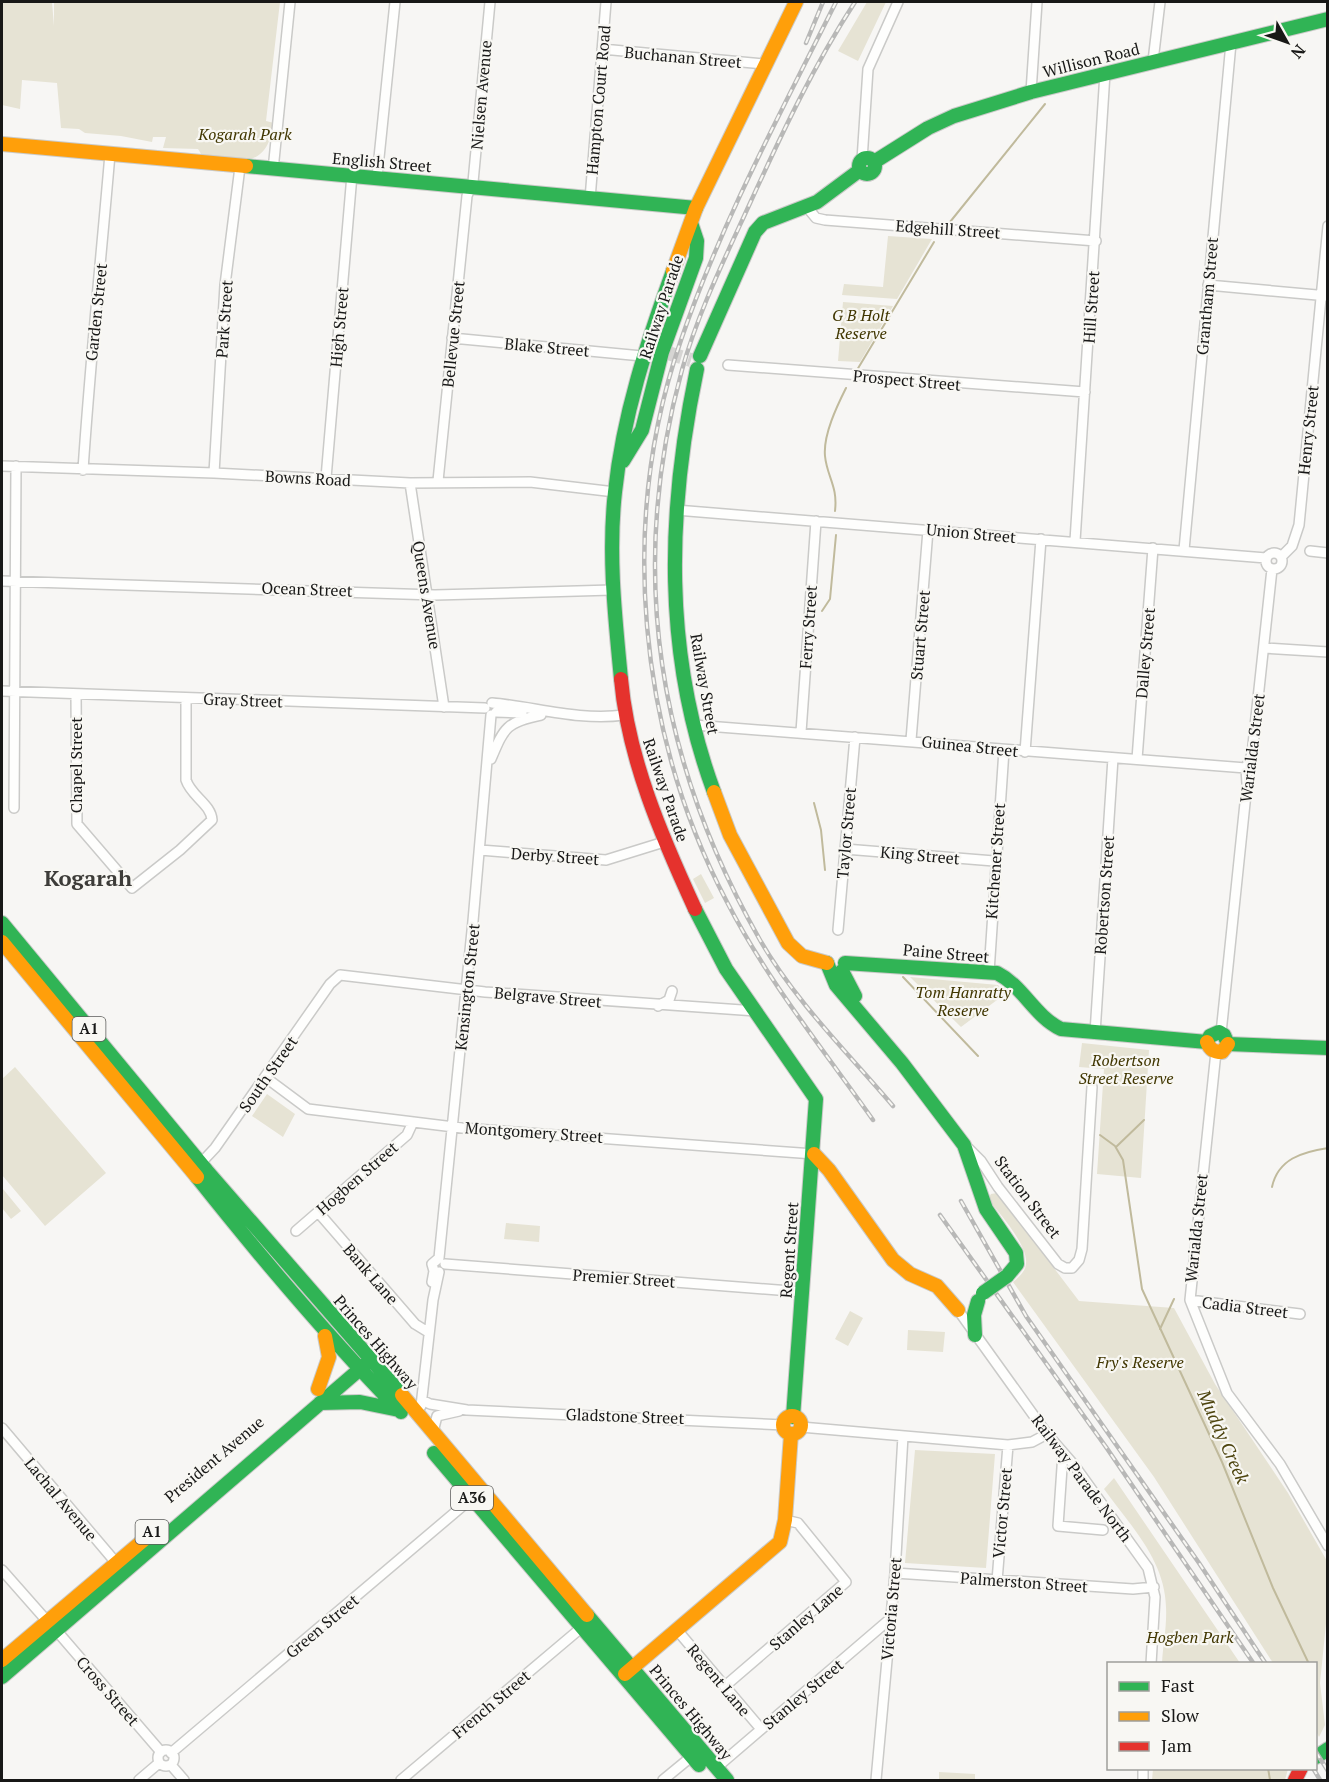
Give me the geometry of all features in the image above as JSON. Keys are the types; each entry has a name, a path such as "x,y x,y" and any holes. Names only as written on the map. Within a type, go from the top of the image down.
{"main road":[{"name":"Railway Parade","path":"796,2 696,208 642,356 625,431 615,492 612,590 624,715 664,842 718,954 810,1087"},
{"name":"Willison Road","path":"866,164 928,128 954,116 1031,92 1328,19"},
{"name":"English Street","path":"2,144 696,208"},
{"name":"Railway Street","path":"836,967 807,958 792,950 755,885 727,827 694,725 683,672 676,610 676,510 681,434 695,362 755,232 771,217 806,206 835,190 866,164"},
{"name":"Railway Parade","path":"619,466 640,435 696,258 697,241 691,223"},
{"path":"625,431 636,433 644,423"},
{"name":"Princes Highway","path":"2,923 196,1167 249,1243 322,1328 362,1361 419,1417 628,1673 714,1774"},
{"name":"Princes Highway","path":"2,942 362,1361 472,1498 581,1628 628,1673 691,1756 714,1774 727,1780"},
{"name":"Paine Street","path":"836,967 988,972 1006,977 1033,1011 1047,1023 1071,1031 1212,1047"},
{"name":"Station Street","path":"836,967 836,985 902,1063 964,1145 986,1209 1016,1253 1017,1264 1007,1276 981,1297 963,1302 958,1310"},
{"path":"1212,1047 1213,1034 1224,1038 1328,1048"},
{"name":"Regent Street","path":"628,1673 778,1544 784,1535 817,1103 810,1087"},
{"path":"814,1154 829,1170 897,1264 910,1274 937,1286 958,1310"},
{"path":"975,1335 974,1315 981,1297"},
{"name":"A1","path":"318,1389 329,1366 331,1353 322,1328"},
{"name":"President Avenue","path":"2,1677 52,1626 303,1405 318,1389 362,1361"},
{"name":"President Avenue","path":"2,1659 52,1626 175,1526 320,1403 362,1361"},
{"path":"320,1403 355,1400 379,1403 400,1410"},
{"name":"President Avenue","path":"118,1566 175,1526"}],"street":[{"path":"273,170 290,2"},
{"path":"377,177 396,2"},
{"name":"Nielsen Avenue","path":"471,188 490,2"},
{"name":"Hampton Court Road","path":"590,199 606,2"},
{"path":"866,164 868,69 898,2"},
{"path":"1031,92 1037,2"},
{"path":"1153,61 1160,2"},
{"name":"Grantham Street","path":"1184,550 1232,42"},
{"name":"Buchanan Street","path":"602,49 764,64"},
{"name":"Hill Street","path":"1075,541 1105,73"},
{"name":"Garden Street","path":"83,470 92,328 110,154"},
{"name":"Park Street","path":"214,473 225,285 240,167"},
{"name":"High Street","path":"326,478 352,175"},
{"name":"Bellevue Street","path":"438,481 467,196 471,188"},
{"name":"Edgehill Street","path":"806,206 816,218 825,220 1096,241"},
{"name":"Henry Street","path":"1281,556 1292,546 1299,525 1324,296 1328,226"},
{"path":"1208,285 1324,296"},
{"name":"Blake Street","path":"452,338 642,356"},
{"name":"Prospect Street","path":"728,365 1085,392"},
{"name":"Bowns Road","path":"2,466 214,473 410,483 530,482 615,492"},
{"path":"14,808 16,466"},
{"name":"Queens Avenue","path":"410,483 444,707"},
{"name":"Union Street","path":"676,510 1266,558"},
{"name":"Ferry Street","path":"801,732 816,521"},
{"name":"Stuart Street","path":"911,740 928,530"},
{"path":"1025,752 1041,539"},
{"name":"Dalley Street","path":"1137,759 1153,548"},
{"path":"1310,551 1328,553"},
{"path":"1272,553 1281,556 1281,566 1272,569 1267,566 1266,558 1272,553"},
{"name":"Warialda Street","path":"1224,1038 1247,784 1246,768 1252,754 1272,569"},
{"name":"Ocean Street","path":"2,581 426,594 612,590"},
{"path":"1264,648 1328,652"},
{"name":"Gray Street","path":"2,691 444,707 603,717 624,715"},
{"name":"Chapel Street","path":"76,694 76,824 129,887 136,888 212,820 208,810 190,790 186,780 186,698"},
{"name":"Gray Street","path":"491,710 541,715 563,714"},
{"name":"Kensington Street","path":"419,1417 428,1332 439,1266 480,850 491,710"},
{"path":"487,768 508,725 517,720 541,715"},
{"name":"Guinea Street","path":"694,725 911,740 1025,752 1246,768"},
{"name":"Taylor Street","path":"838,930 855,737"},
{"name":"Kitchener Street","path":"988,972 994,861 1004,750"},
{"name":"Robertson Street","path":"1095,1033 1113,758"},
{"name":"Derby Street","path":"480,850 606,860 664,842"},
{"name":"King Street","path":"845,849 994,861"},
{"name":"Belgrave Street","path":"340,975 658,1006 756,1011"},
{"name":"South Street","path":"196,1167 215,1149 330,984 340,975"},
{"path":"658,1006 669,1000 672,991"},
{"name":"Warialda Street","path":"1212,1047 1190,1300 1227,1394 1280,1464 1328,1546"},
{"name":"Montgomery Street","path":"265,1077 308,1109 452,1127 814,1154"},
{"name":"Station Street","path":"964,1145 972,1150 1058,1264 1065,1268 1076,1265 1082,1249 1092,1087"},
{"name":"Hogben Street","path":"296,1231 407,1135 413,1122"},
{"path":"974,1178 990,1175"},
{"path":"979,1193 988,1188 998,1187"},
{"name":"Bank Lane","path":"318,1212 415,1324 428,1332"},
{"name":"Premier Street","path":"439,1266 803,1292"},
{"name":"Cadia Street","path":"1190,1300 1300,1314"},
{"name":"Railway Parade North","path":"958,1310 1047,1434 1064,1453 1143,1559 1154,1587 1151,1662"},
{"name":"Gladstone Street","path":"422,1400 430,1404 467,1410 792,1426 1008,1445 1032,1442 1047,1434"},
{"name":"Gladstone Street","path":"433,1435 437,1416 467,1410"},
{"name":"Lachal Avenue","path":"2,1428 118,1566"},
{"name":"Victoria Street","path":"876,1780 903,1436"},
{"name":"Victor Street","path":"997,1581 1008,1445"},
{"path":"1064,1453 1058,1526 1102,1530"},
{"name":"Green Street","path":"171,1753 472,1498"},
{"name":"Stanley Lane","path":"725,1686 846,1582 798,1523 785,1520"},
{"name":"Cross Street","path":"2,1570 161,1752"},
{"name":"Palmerston Street","path":"894,1573 1133,1589 1154,1587"},
{"name":"Stanley Street","path":"714,1774 761,1730 890,1619"},
{"name":"French Street","path":"401,1780 581,1628"},
{"name":"Regent Lane","path":"677,1630 761,1730"},
{"path":"159,1763 158,1756 161,1752 171,1753 173,1758 171,1764"},
{"path":"663,1780 691,1756"},
{"path":"159,1763 166,1766 171,1764"},
{"path":"139,1780 159,1763"},
{"path":"171,1764 184,1780"}],"green space":[{"name":"Kogarah Park","path":"2,2 52,2 54,26 54,2 280,2 266,121 274,123 265,149 250,159 229,160 203,157 198,149 163,148 166,137 153,137 152,142 61,128 57,83 22,80 20,109 2,105"},
{"path":"867,2 886,2 858,61 838,51"},
{"path":"888,236 932,239 897,299 842,295 844,284 883,287"},
{"name":"G B Holt Reserve","path":"843,302 893,306 860,362 838,361"},
{"path":"701,874 714,898 705,903 693,879"},
{"name":"Tom Hanratty Reserve","path":"910,977 998,985 1005,994 961,1027"},
{"name":"Robertson Street Reserve","path":"1082,1043 1149,1050 1141,1178 1097,1174 1104,1069 1079,1067"},
{"path":"15,1067 106,1173 45,1226 2,1175 2,1079"},
{"path":"267,1094 295,1114 283,1137 252,1116"},
{"path":"3,1189 21,1211 11,1219 2,1208"},
{"name":"Fry's Reserve","path":"997,1193 1079,1301 1174,1308 1215,1384 1288,1493 1327,1561 1327,1614 1320,1683 1325,1725 1319,1737 1317,1733 1317,1662 1272,1662 1154,1477 1013,1282 1025,1269 1025,1256 1018,1239 988,1199 991,1194"},
{"path":"506,1223 540,1226 539,1242 504,1239"},
{"path":"850,1311 863,1318 848,1346 835,1339"},
{"path":"908,1330 945,1332 943,1352 907,1350"},
{"path":"915,1450 995,1454 986,1568 905,1563"},
{"name":"Hogben Park","path":"1114,1478 1239,1662 1162,1662 1166,1614 1160,1574 1135,1530 1104,1489"},
{"path":"1153,1770 1288,1770 1285,1780 1152,1780"},
{"path":"939,1772 975,1774 975,1780 939,1780"}],"waterway":[{"path":"950,222 1045,104"},
{"path":"857,370 934,242"},
{"path":"835,511 834,488 826,463 825,448 831,421 846,388"},
{"path":"822,611 830,599 836,535"},
{"path":"814,803 821,830 825,870"},
{"path":"903,977 978,1056"},
{"path":"1116,1147 1144,1120"},
{"name":"Muddy Creek","path":"1100,1135 1115,1146 1123,1160 1142,1289 1222,1462 1273,1588 1308,1662"},
{"path":"1272,1187 1275,1177 1292,1158 1328,1148"},
{"path":"1160,1329 1174,1299"},
{"name":"Muddy Creek","path":"1268,1770 1270,1780"}],"tunnel":[{"path":"668,353 691,360"}],"railway":[{"path":"806,43 823,2"},
{"path":"836,2 733,211 714,253 681,340 661,409 649,481 644,553 647,626 657,698 673,768 697,837 727,902 760,959 796,1014 873,1120"},
{"path":"855,2 812,75 787,125 713,284 696,327 682,370 665,445 657,518 656,591 662,663 676,734 697,804 725,872 760,940 789,984 893,1106"},
{"path":"961,1201 1026,1316 1199,1563 1265,1662"},
{"path":"940,1215 1106,1447 1253,1662"},
{"path":"1317,1754 1328,1771"},
{"path":"1314,1770 1320,1780"}],"traffic: fast":[{"path":"874,162 928,128 954,116 1031,92 1328,19"},
{"path":"867,158 873,160 875,166 873,172 867,174 861,172 859,166 861,160 867,158"},
{"path":"246,166 696,208"},
{"path":"700,356 755,232 763,223 817,202 860,170"},
{"path":"623,461 642,430 662,352 696,258 697,241 691,223"},
{"path":"621,679 612,562 615,492 624,435 637,380 673,271"},
{"path":"697,369 680,476 675,582 678,635 686,688 697,740 714,792"},
{"path":"695,909 726,969 816,1099 793,1417"},
{"path":"2,923 207,1171 402,1395"},
{"path":"827,963 836,985 902,1063 964,1145 986,1209 1016,1253 1017,1264 1007,1276"},
{"path":"845,963 997,973 1014,985 1043,1017 1061,1029 1207,1042"},
{"path":"842,971 855,996"},
{"path":"1207,1042 1210,1036 1219,1032 1224,1035 1228,1044"},
{"path":"1228,1044 1328,1048"},
{"path":"197,1177 296,1297 401,1412"},
{"path":"983,1293 1007,1276"},
{"path":"975,1335 974,1315 978,1301"},
{"path":"2,1677 367,1363"},
{"path":"320,1403 360,1402 399,1410"},
{"path":"434,1453 699,1765"},
{"path":"587,1615 727,1780"},
{"path":"1317,1756 1328,1749"}],"traffic: slow":[{"path":"673,271 696,208 796,2"},
{"path":"2,144 246,166"},
{"path":"714,792 730,835 788,943 802,956 827,963"},
{"path":"2,942 197,1177"},
{"path":"1207,1042 1211,1049 1219,1052 1222,1052 1228,1044"},
{"path":"814,1154 829,1170 893,1260 910,1274 937,1286 958,1310"},
{"path":"318,1389 329,1357 325,1336"},
{"path":"402,1395 587,1615"},
{"path":"792,1416 798,1419 801,1425 798,1431 792,1434 786,1431 783,1425 786,1419 792,1416"},
{"path":"625,1674 780,1542 785,1520 791,1434"},
{"path":"2,1660 146,1538"}],"traffic: jam":[{"path":"621,679 631,739 648,797 695,909"},
{"path":"1295,1780 1300,1770"}],"district":[{"name":"Kogarah","path":"88,878"}]}
